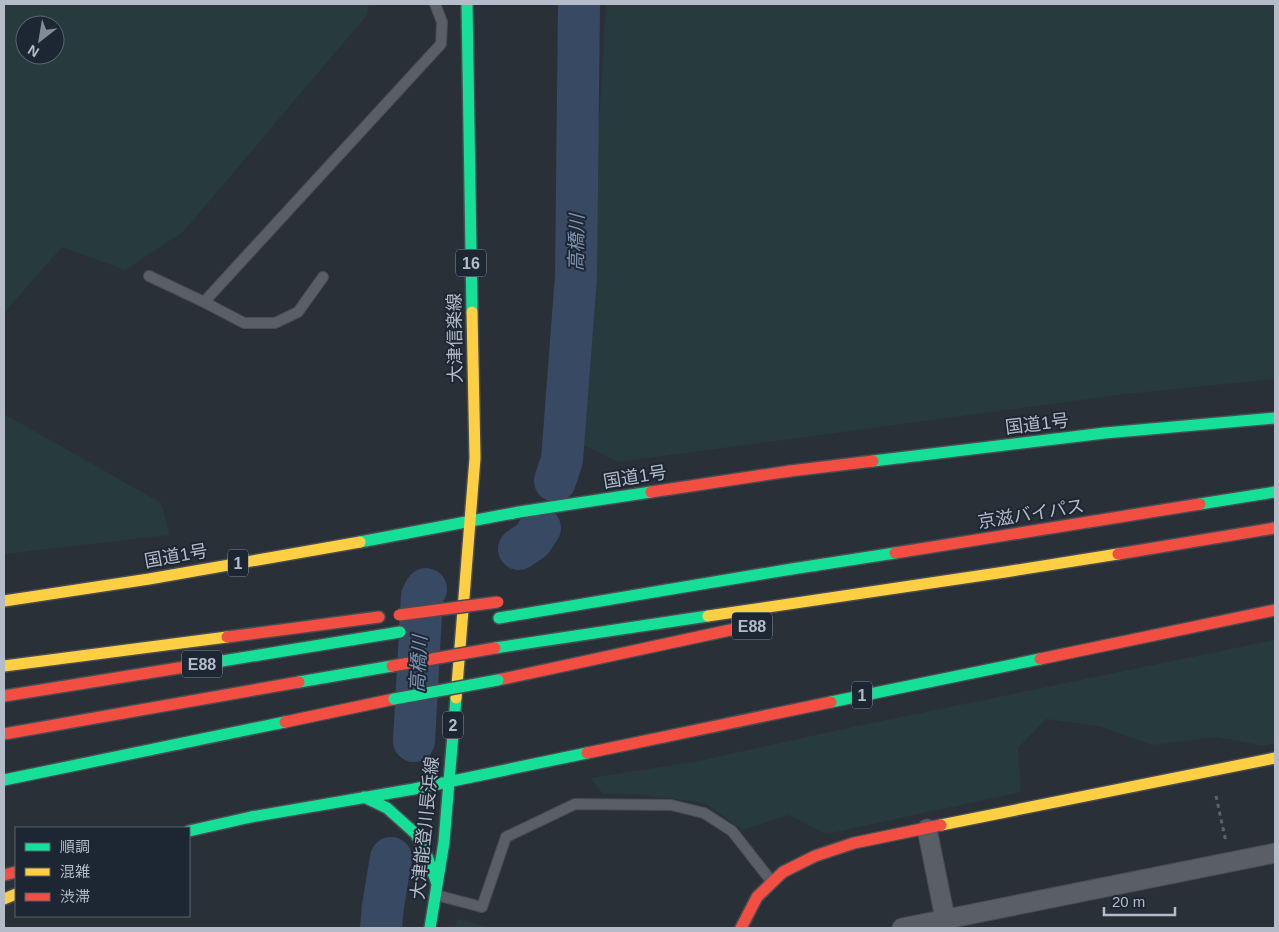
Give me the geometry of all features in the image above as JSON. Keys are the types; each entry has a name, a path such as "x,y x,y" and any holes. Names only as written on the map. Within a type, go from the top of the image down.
{"main road":[{"name":"大津信楽線","path":"467,4 475,458 471,522"},
{"name":"国道1号","path":"4,601 149,579 519,512 790,471 1105,433 1275,418"},
{"name":"京滋バイパス","path":"792,569 1275,492"},
{"name":"大津能登川長浜線","path":"430,928 444,842 471,522"},
{"name":"E88","path":"4,734 495,648 1005,572 1275,528"},
{"path":"586,592 792,569"},
{"path":"494,618 792,569"},
{"name":"E88","path":"830,609 1005,572"},
{"name":"E88","path":"4,666 503,602"},
{"name":"1","path":"190,831 251,817 364,798 449,781 1275,610"},
{"path":"449,625 469,622"},
{"name":"E88","path":"4,780 394,699 498,680 752,626"},
{"name":"E88","path":"4,696 405,632"},
{"path":"740,928 757,897 783,872 815,856 854,843 1275,758"},
{"path":"364,798 387,808 416,834 427,856 436,890"},
{"path":"190,835 251,817"}],"street":[{"path":"926,829 946,924"},
{"path":"902,928 946,924 1275,853"}],"lane":[{"path":"204,302 441,44 442,22 435,4"},
{"path":"150,276 244,324 275,323 298,312 324,277"},
{"path":"436,890 482,907 506,837 575,804 671,805 704,813 732,831 772,882"}],"path":[{"path":"1215,793 1230,862"}],"green space":[{"path":"4,4 369,4 367,15 183,232 125,270 62,247 4,313"},
{"path":"606,4 1275,4 1275,379 1126,394 618,462 580,443"},
{"path":"4,414 161,503 170,535 4,554"},
{"path":"1275,640 1275,743 1264,746 1216,737 1152,745 1099,726 1046,719 1018,748 1021,792 826,834 789,815 743,830 705,803 642,795 603,794 591,778 699,761 843,729"},
{"path":"457,919 491,928 455,928"}],"waterway":[{"name":"高橋川","path":"555,481 562,460 576,276 579,4"},
{"name":"高橋川","path":"519,549 532,540 540,528"},
{"name":"高橋川","path":"414,741 422,596 426,589"},
{"name":"高橋川","path":"381,928 391,858"}],"traffic: fast":[{"path":"467,4 472,312"},
{"path":"873,461 1105,433 1275,418"},
{"path":"360,542 519,512 651,492"},
{"path":"1200,504 1275,492"},
{"path":"499,618 895,553"},
{"path":"495,648 708,616"},
{"path":"216,662 400,632"},
{"path":"831,702 1040,659"},
{"path":"299,682 392,666"},
{"path":"394,699 498,680"},
{"path":"430,928 444,842 456,698"},
{"path":"4,780 285,722"},
{"path":"190,831 251,817 414,789 587,753"},
{"path":"364,797 387,808 416,834 427,856 437,884"}],"traffic: slow":[{"path":"456,698 475,458 472,312"},
{"path":"4,601 149,579 360,542"},
{"path":"708,616 1118,554"},
{"path":"4,666 227,637"},
{"path":"941,825 1275,758"},
{"path":"4,899 15,894"}],"traffic: jam":[{"path":"651,492 790,471 873,461"},
{"path":"895,553 1200,504"},
{"path":"1118,554 1275,528"},
{"path":"399,615 498,602"},
{"path":"1040,659 1275,610"},
{"path":"227,637 379,617"},
{"path":"498,680 744,627"},
{"path":"392,666 495,648"},
{"path":"4,696 216,662"},
{"path":"4,734 299,682"},
{"path":"285,722 394,699"},
{"path":"587,753 831,702"},
{"path":"741,928 757,897 783,872 815,856 854,843 941,825"},
{"path":"4,875 15,872"}]}
